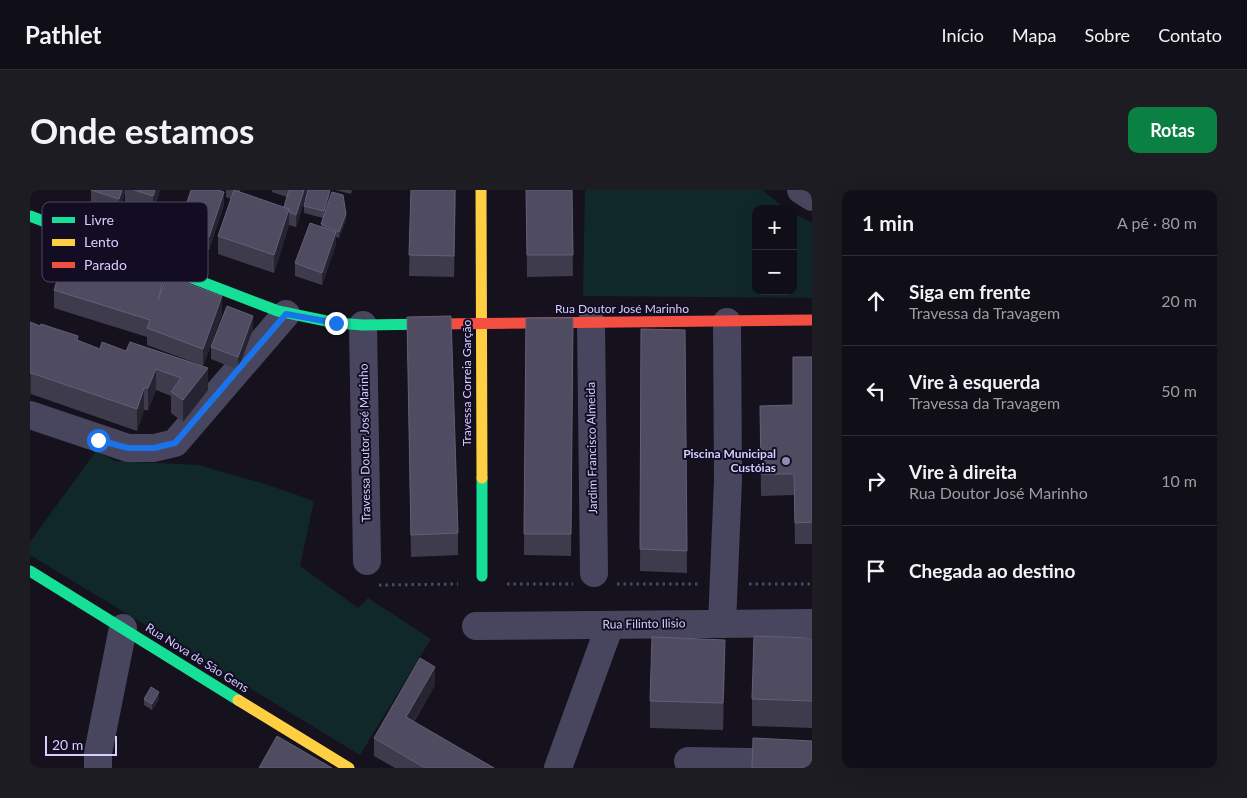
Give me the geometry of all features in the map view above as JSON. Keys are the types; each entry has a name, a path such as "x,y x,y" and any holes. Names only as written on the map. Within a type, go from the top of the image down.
{"street":[{"name":"Travessa Correia Garção","path":"480,190 482,576"},
{"path":"801,190 812,197"},
{"name":"Rua Doutor José Marinho","path":"30,216 42,221"},
{"name":"Rua Doutor José Marinho","path":"202,282 286,314 336,323 363,325 812,320"},
{"path":"30,415 98,440 128,448 154,448 175,443 286,314"},
{"path":"722,624 728,480 727,322"},
{"name":"Jardim Francisco Almeida","path":"591,323 594,573"},
{"name":"Travessa Doutor José Marinho","path":"363,325 367,561"},
{"name":"Rua Nova de São Gens","path":"30,571 349,768"},
{"name":"Rua Filinto Ilisio","path":"476,626 812,623"},
{"path":"558,768 610,625"},
{"path":"98,768 98,752 123,628"},
{"path":"688,761 812,762"}],"green space":[{"path":"585,190 762,190 781,205 752,205 752,295 797,295 797,215 812,223 812,298 583,296"},
{"path":"96,451 115,461 198,465 265,484 314,501 300,566 358,608 368,598 431,639 360,755 30,555 30,542"}],"building":[{"path":"91,190 122,190 119,199"},
{"path":"134,190 155,190 153,196"},
{"path":"191,190 218,190 224,192 209,237 208,202 187,202"},
{"path":"234,190 289,209 274,255 218,236"},
{"path":"289,190 304,190 296,215 284,207"},
{"path":"308,190 330,190 324,211 304,206"},
{"path":"411,190 455,190 454,256 409,255"},
{"path":"526,190 572,190 573,255 527,255"},
{"path":"332,192 343,195 346,214 339,232 321,224"},
{"path":"310,223 336,232 322,273 295,263"},
{"path":"57,282 163,282 158,300 165,282 184,282 222,296 203,349 147,328 150,320 54,290"},
{"path":"227,306 253,316 238,357 211,347"},
{"path":"451,316 458,533 411,535 407,317"},
{"path":"526,318 573,318 571,534 524,534"},
{"path":"30,322 78,336 77,340 100,349 102,342 126,351 130,342 208,368 183,400 171,392 181,378 156,369 148,388 144,388 137,409 30,374"},
{"path":"641,329 685,330 687,551 640,549"},
{"name":"Piscina Municipal Custóias","path":"793,357 812,357 812,522 795,523 794,474 761,474 760,406 793,405"},
{"path":"754,636 812,638 812,701 752,699"},
{"path":"652,637 725,640 723,703 650,701"},
{"path":"420,658 435,667 406,717 494,768 425,768 374,738"},
{"path":"151,687 159,692 152,704 144,699"},
{"path":"277,736 332,768 259,768"},
{"path":"753,738 812,741 812,768 752,768"}],"traffic: fast":[{"path":"30,216 42,221"},
{"path":"202,282 278,311 336,323 363,325 433,324"},
{"path":"482,478 482,576"},
{"path":"30,571 238,700"}],"traffic: slow":[{"path":"481,190 482,478"},
{"path":"238,700 349,768"}],"traffic: jam":[{"path":"433,324 812,320"}],"place":[{"name":"Piscina Municipal Custóias","path":"786,461"}],"route":[{"path":"98,440 128,448 154,448 175,443 286,314 336,323"}]}
